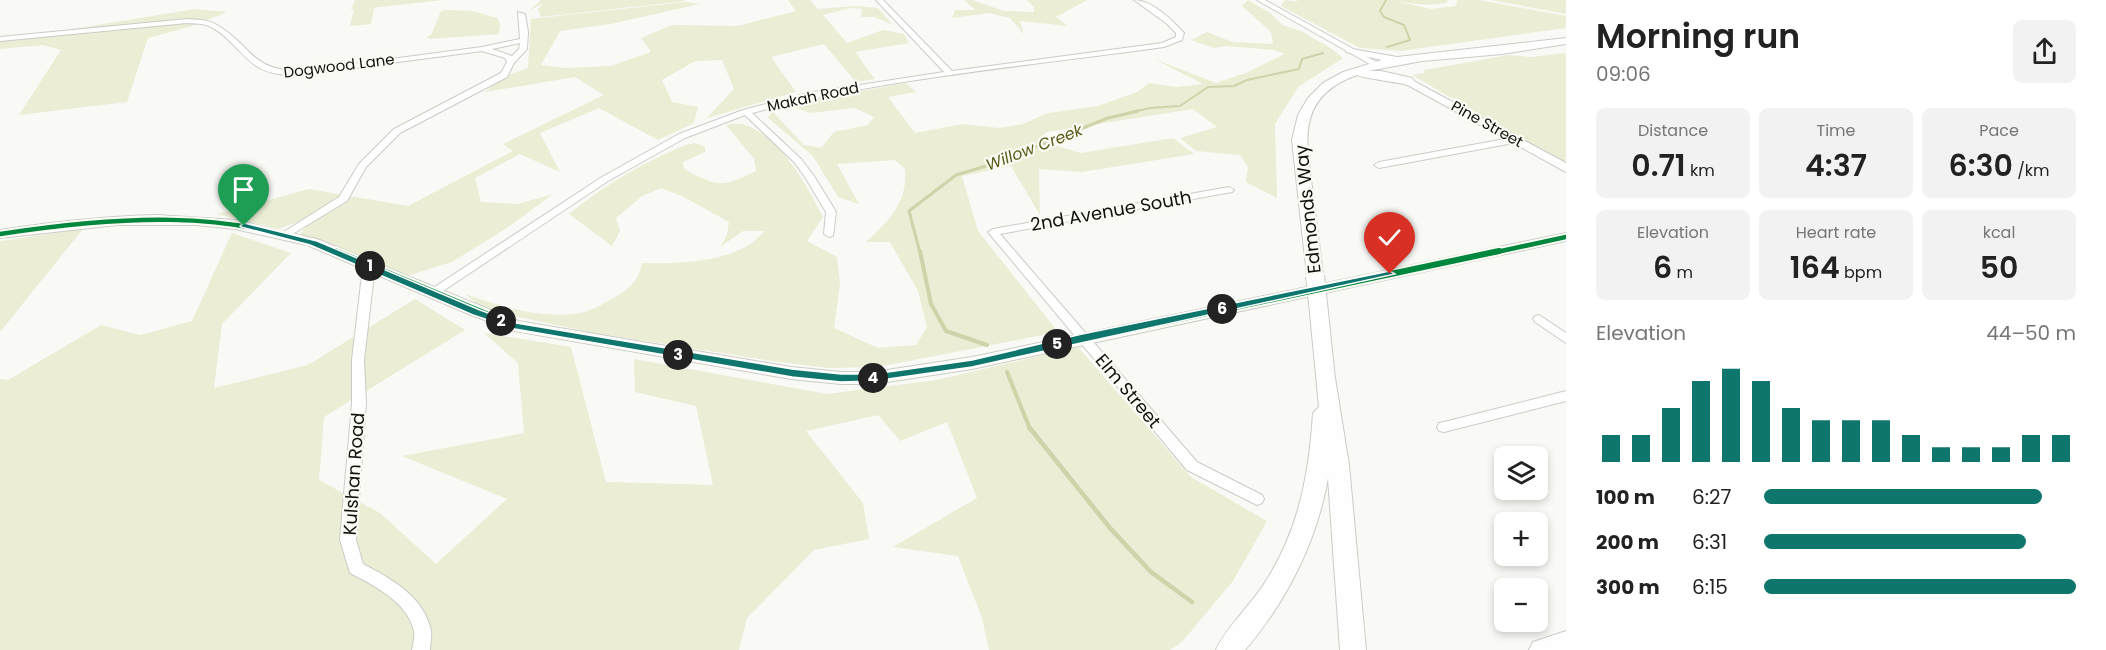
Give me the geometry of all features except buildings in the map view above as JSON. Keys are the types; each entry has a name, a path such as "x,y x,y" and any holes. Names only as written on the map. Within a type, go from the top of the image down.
{"main road":[{"path":"1417,58 1469,57 1566,40"},
{"name":"Edmonds Way","path":"1353,650 1338,465 1324,378 1318,303 1299,140 1302,121 1312,101 1328,86 1343,77 1378,65 1400,60 1468,52 1490,52 1566,40"},
{"path":"1350,50 1375,57 1400,60 1399,71 1408,81"},
{"path":"1343,77 1355,63 1350,50"},
{"path":"1343,77 1382,75 1408,81"},
{"name":"Edmonds Way","path":"1229,650 1242,636 1282,576 1308,518 1319,470 1324,378"}],"street":[{"path":"879,0 949,73"},
{"name":"Makah Road","path":"433,292 605,179 682,136 746,112 808,96 949,73 1164,45 1179,38 1180,33 1175,25 1137,0"},
{"path":"1260,0 1378,65"},
{"path":"286,235 343,199 362,166 397,131 504,75 511,62 523,49 521,14"},
{"name":"Dogwood Lane","path":"0,39 171,21 200,22 213,25 263,68 274,73 288,74 482,49 508,56 511,62"},
{"path":"482,49 524,40"},
{"name":"Pine Street","path":"1408,81 1566,168"},
{"path":"746,112 798,161 809,176 831,212 829,234"},
{"path":"1379,165 1516,140"},
{"name":"2nd Avenue South","path":"993,232 1229,190"},
{"path":"0,234 85,223 164,218 244,226 314,243 477,312 522,328 792,373 841,378 874,378 962,365 1566,237"},
{"name":"Elm Street","path":"993,232 1192,466 1257,499"},
{"name":"Kulshan Road","path":"369,266 358,360 359,403 348,540 356,568 387,584 409,604 422,628 421,650"},
{"path":"1539,320 1566,339"},
{"path":"1444,427 1566,396"},
{"path":"1540,650 1566,642"}],"green space":[{"path":"355,0 443,0 362,9 374,8 371,24 350,26 354,10 351,10"},
{"path":"541,0 685,1 541,17 538,10 542,3 528,12"},
{"path":"788,0 810,0 818,9 856,6 878,8 893,25 875,17 861,17 862,9 850,8 823,15 847,43 883,30 904,34 909,43 855,52 875,79 856,82 824,44 771,57 796,92 707,118 734,89 722,60 695,61 662,80 672,102 698,107 694,123 658,140 599,108 540,133 560,172 520,154 475,178 481,202 518,204 553,194 507,228 452,262 407,276 299,236 306,227 297,222 278,229 217,214 309,189 408,206 513,151 503,144 604,95 575,77 485,92 506,76 528,68 531,19 685,2 700,4 611,24 560,31 541,65 565,68 611,66 651,52 641,38 672,25 738,26 796,11"},
{"path":"964,0 972,0 1004,11 1034,12 1034,7 1027,0 1087,0 1056,17 1068,26 1020,21 1024,34 1010,18 989,13 952,18 955,10 975,10"},
{"path":"1248,0 1270,13 1284,26 1301,31 1343,58 1298,87 1275,124 1277,198 1246,182 1248,167 1240,155 1196,151 1180,138 1217,127 1193,109 1047,132 1037,140 1081,153 1173,138 1194,154 1082,172 1039,169 1040,215 1011,166 962,176 978,231 1058,332 878,367 828,368 589,332 485,310 465,294 529,312 562,315 578,313 596,308 624,291 636,279 642,263 691,262 708,259 740,250 753,242 764,231 743,231 720,247 727,235 729,222 682,196 661,188 642,196 616,218 620,231 612,246 569,214 624,175 685,145 696,143 705,147 705,152 683,162 684,169 712,182 727,183 756,171 754,159 726,125 740,124 758,131 781,151 801,177 823,217 807,241 837,257 840,283 834,328 878,348 916,345 927,327 918,291 890,242 866,242 889,218 900,201 905,181 905,169 895,160 837,164 859,204 838,197 813,156 768,118 772,111 804,145 821,148 834,132 868,125 874,117 855,108 810,113 794,107 805,101 906,83 916,92 888,97 915,133 963,124 999,128 1023,124 1048,113 1098,106 1137,92 1149,83 1176,87 1203,84 1154,59 1216,83 1246,73 1285,54 1274,50 1226,46 1214,48 1191,40 1207,32 1232,42 1273,44 1271,32 1242,6"},
{"path":"1285,0 1299,2 1295,0 1448,0 1446,3 1433,4 1396,1 1431,9 1456,6 1457,0 1479,0 1566,16 1566,28 1401,51 1360,48 1281,6"},
{"path":"1491,0 1566,0 1566,14"},
{"path":"195,9 227,12 189,27 148,38 127,102 19,115 61,50 43,45 0,49 0,41"},
{"path":"441,11 472,11 497,18 500,24 499,34 430,39 426,37 431,35"},
{"path":"1566,53 1566,165 1412,75 1425,73 1424,70 1509,55 1530,57"},
{"path":"83,229 0,332 0,241"},
{"path":"232,233 291,253 222,324 214,388 308,365 415,299 465,330 324,417 319,480 380,513 436,564 507,499 402,456 524,433 518,363 484,333 571,347 606,482 713,485 696,406 635,392 634,359 827,394 937,380 1078,347 1191,477 1267,521 1233,581 1182,642 1170,650 989,650 982,618 958,556 893,547 977,498 947,422 900,441 878,415 806,431 863,503 869,539 814,550 747,618 739,650 0,650 0,379 8,380 101,325 140,335 192,321"}],"waterway":[{"name":"Willow Creek","path":"1386,0 1380,11 1384,17 1404,25 1410,40 1387,47"},
{"name":"Willow Creek","path":"1132,112 1180,106 1208,87 1234,86 1247,80 1299,69 1302,59 1323,53"},
{"name":"Willow Creek","path":"920,253 909,211 956,175 993,164 1108,118 1138,111"},
{"name":"Willow Creek","path":"920,251 931,304 946,331 987,345"},
{"name":"Willow Creek","path":"1007,372 1029,427"},
{"name":"Willow Creek","path":"1029,427 1110,528 1151,572 1192,602"}],"cycle path":[{"path":"0,234 117,220 196,220 235,224 274,231 312,242 457,304 515,326 791,373 841,378 874,378 972,363 1566,237"}],"route":[{"path":"244,226 314,243 515,326 696,358 841,378 874,378 972,363 1390,274"}]}
